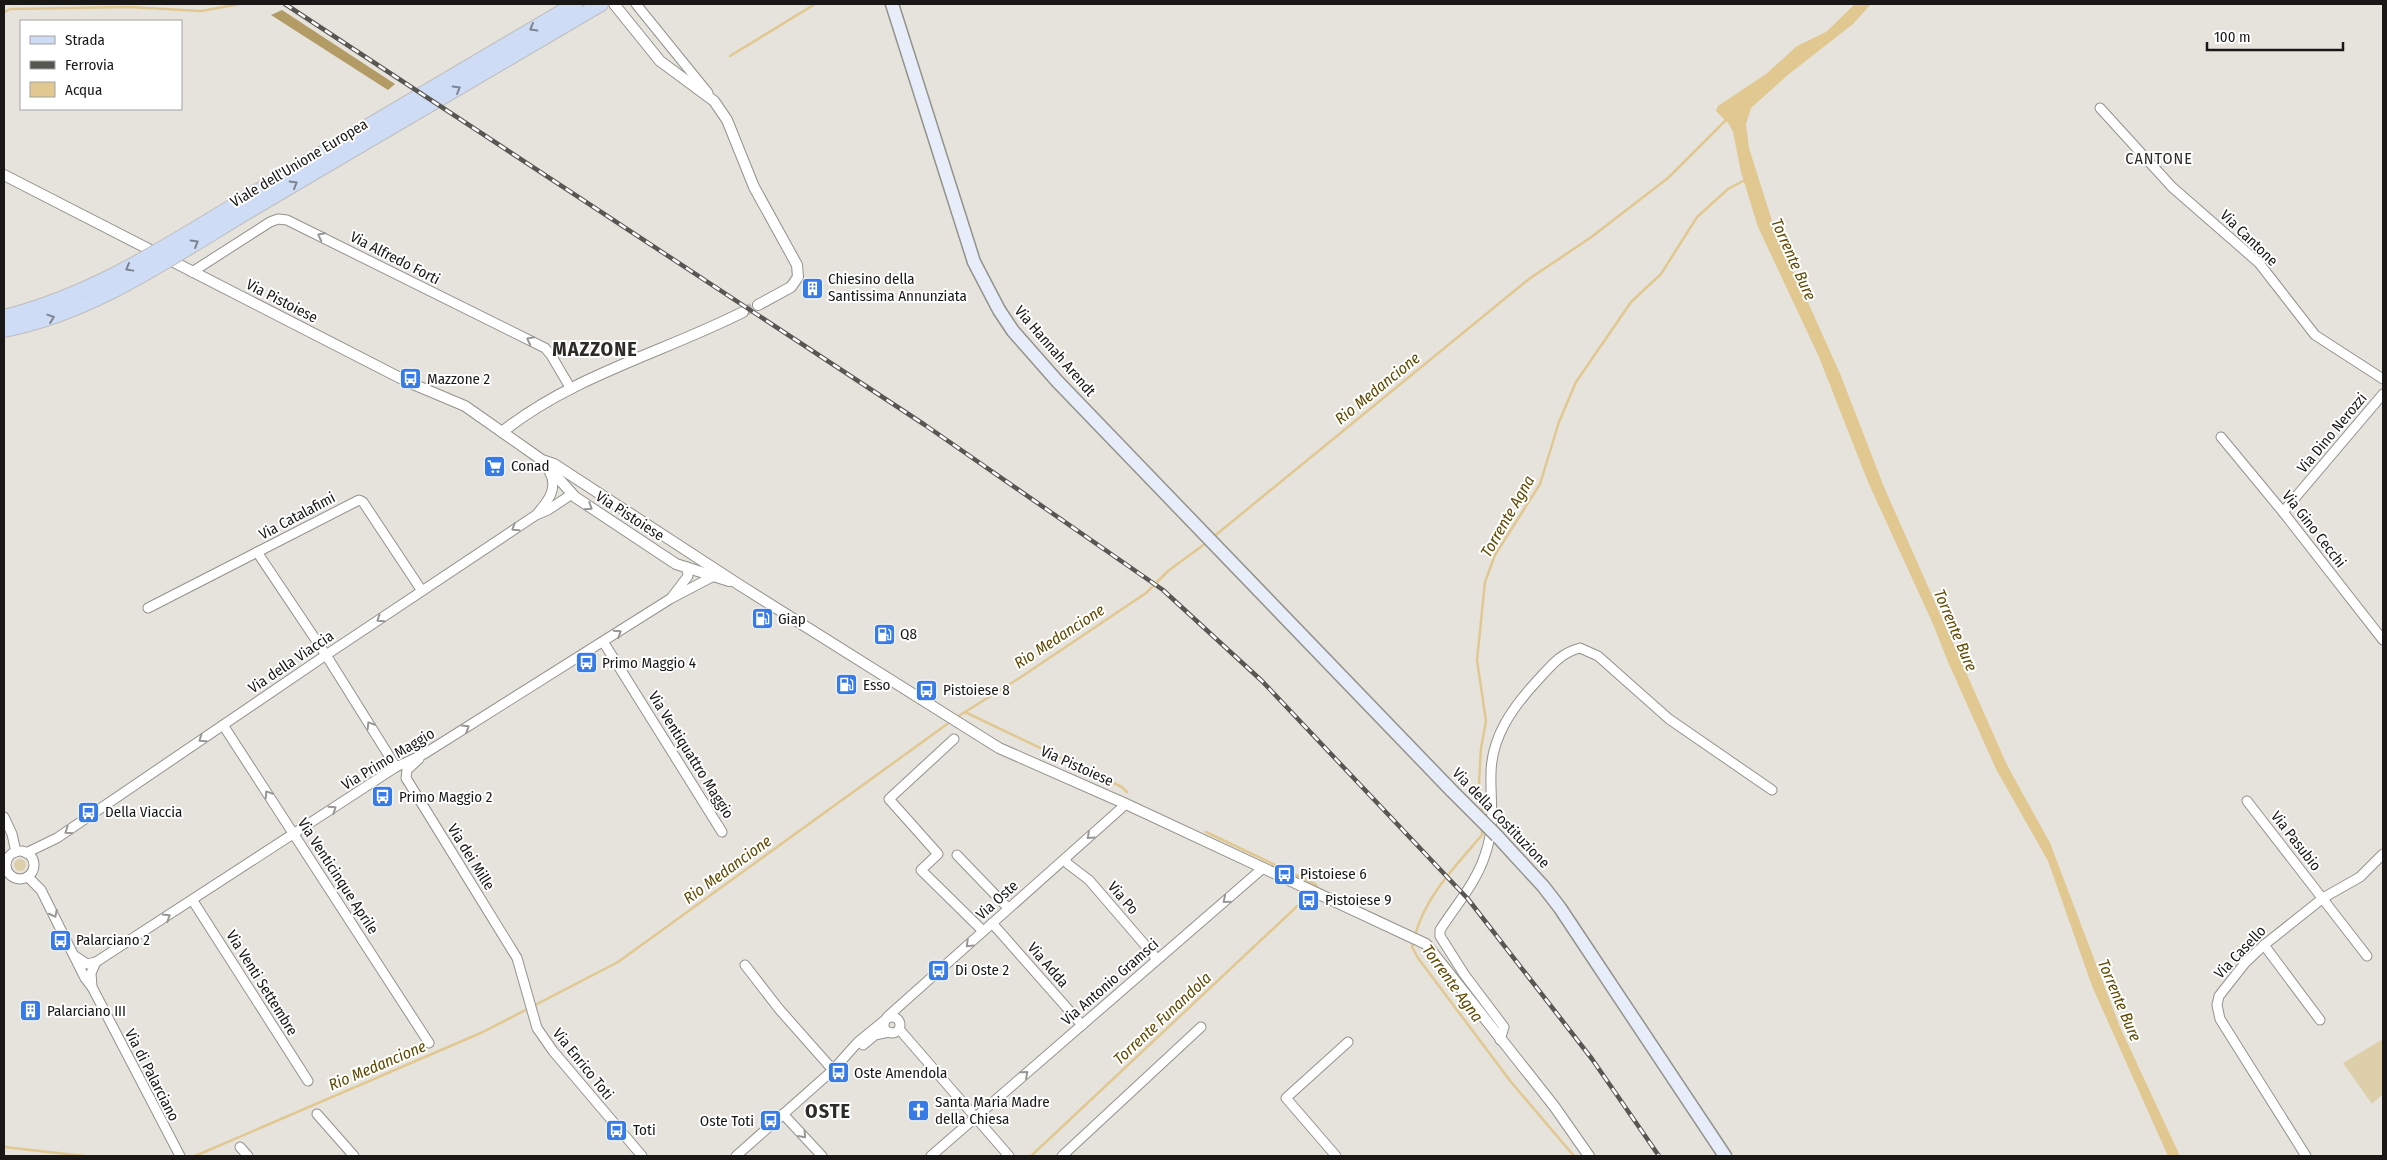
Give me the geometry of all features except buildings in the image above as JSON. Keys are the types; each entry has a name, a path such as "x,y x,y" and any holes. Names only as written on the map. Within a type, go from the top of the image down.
{"main road":[{"name":"Viale dell'Unione Europea","path":"4,330 40,322 119,289 249,203 575,4"},
{"name":"Viale dell'Unione Europea","path":"4,317 58,301 99,284 249,203 601,4"},
{"name":"Via Hannah Arendt","path":"892,4 974,262 999,310 1013,331 1056,381 1213,543"},
{"name":"Via della Costituzione","path":"1213,543 1497,836 1543,886 1560,908 1725,1156"}],"street":[{"path":"614,4 660,61 714,100"},
{"path":"636,4 714,100 727,120 754,188 797,265 798,277 791,287 758,305"},
{"name":"Via Cantone","path":"2100,108 2172,187 2259,264 2314,335 2383,379"},
{"name":"Via Pistoiese","path":"4,175 408,382 465,406 542,460 572,494 676,564 738,584"},
{"name":"Via Alfredo Forti","path":"192,272 270,222 278,219 288,220 545,348 552,355 571,390"},
{"path":"502,432 515,422 571,390 744,312"},
{"name":"Via Dino Nerozzi","path":"2283,512 2383,394"},
{"name":"Via Gino Cecchi","path":"2221,437 2283,512 2383,640"},
{"path":"536,515 549,500 554,488 552,476 542,460"},
{"name":"Via Pistoiese","path":"542,460 554,464 590,490 999,748 1126,804 1422,942 1436,954 1500,1040 1554,1106 1589,1156"},
{"path":"572,494 579,488 590,490"},
{"name":"Via della Viaccia","path":"26,853 57,838 326,655 536,515 548,510 572,494"},
{"name":"Via Catalafimi","path":"148,608 359,500 363,502 422,591"},
{"path":"687,567 690,560 688,551"},
{"path":"257,552 326,655 396,767"},
{"name":"Via Primo Maggio","path":"670,599 688,576 687,567"},
{"name":"Via Primo Maggio","path":"96,962 193,901 396,767 424,754 604,643 670,599 712,577"},
{"name":"Via Ventiquattro Maggio","path":"604,643 722,832"},
{"path":"1500,1040 1504,1027 1464,974 1440,936 1440,930 1471,886 1485,856 1494,816 1491,770 1497,743 1507,717 1560,655 1580,648 1598,656 1669,719 1772,790"},
{"name":"Via Venticinque Aprile","path":"223,724 429,1043"},
{"path":"954,739 889,799 938,854 921,870 983,931"},
{"name":"Via dei Mille","path":"424,754 407,770 406,778 517,958 524,979"},
{"name":"Via Pasubio","path":"2247,801 2367,956"},
{"name":"Via Oste","path":"736,1156 833,1070 858,1042 938,974 992,922 1126,804"},
{"path":"4,817 12,834 16,852"},
{"path":"16,852 26,853 33,860 34,864 28,877 20,879 6,876 6,861 16,852"},
{"name":"Via Casello","path":"2306,1156 2220,1020 2217,1005 2225,986 2264,945 2323,898 2360,877 2383,854"},
{"path":"957,855 1008,908"},
{"name":"Via Po","path":"1065,859 1068,864 1089,880 1157,959"},
{"name":"Via Antonio Gramsci","path":"931,1156 1263,868"},
{"name":"Via di Palarciano","path":"28,877 41,890 177,1153"},
{"name":"Via Venti Settembre","path":"193,901 308,1081"},
{"name":"Via Adda","path":"992,922 1082,1025"},
{"path":"2264,945 2320,1020"},
{"path":"75,956 87,964 96,962"},
{"path":"92,987 91,972 96,962"},
{"path":"745,965 779,1009 833,1070"},
{"name":"Via Enrico Toti","path":"524,979 533,1017 546,1041 637,1154"},
{"path":"899,1029 889,1032 884,1027 886,1019 893,1016 898,1019 899,1029 1009,1156"},
{"path":"1062,1156 1200,1027"},
{"name":"Via Oste","path":"850,1052 875,1035 889,1032"},
{"path":"1336,1156 1286,1098 1348,1042"},
{"path":"317,1114 354,1156"},
{"path":"783,1114 822,1156"},
{"path":"240,1147 248,1156"}],"shaded area":[{"path":"282,10 395,84 388,90 271,15"},
{"path":"18,859 22,859 26,865 22,871 18,871 14,867 14,863"},
{"path":"2383,1039 2383,1094 2372,1104 2343,1063"}],"water":[{"path":"1855,4 1871,4 1853,24 1789,74 1751,108 1746,124 1749,148 1773,224 1841,376 1884,487 2007,765 2050,843 2120,1027 2180,1156 2168,1156 2092,986 2048,861 1996,769 1933,624 1868,482 1819,357 1758,227 1741,172 1733,132 1729,124 1716,111 1718,106 1766,74 1797,46 1826,32"}],"waterway":[{"path":"4,12 10,9 129,7 201,11 240,4"},
{"path":"730,56 815,4"},
{"name":"Rio Medancione","path":"1212,538 1529,279 1590,238 1668,178 1727,119"},
{"name":"Torrente Agna","path":"1483,817 1479,782 1481,748 1486,721 1477,660 1485,582 1495,555 1540,484 1559,422 1576,382 1631,302 1661,274 1697,217 1728,189 1745,180"},
{"name":"Rio Medancione","path":"957,717 1021,677 1146,593 1168,571 1206,543"},
{"path":"965,712 1122,787 1127,792"},
{"name":"Rio Medancione","path":"195,1156 483,1032 618,962 950,722"},
{"name":"Torrente Agna","path":"1415,936 1426,908 1442,882 1482,835 1482,827"},
{"name":"Torrente Funandola","path":"1206,832 1315,884 1317,887"},
{"name":"Torrente Funandola","path":"1031,1156 1308,896"},
{"name":"Torrente Agna","path":"1414,941 1412,947 1418,958 1511,1082 1574,1156"},
{"name":"Rio Medancione","path":"4,1147 84,1156"}],"tunnel":[{"path":"743,312 758,305"}],"railway":[{"path":"285,4 925,425 1163,590 1262,681 1468,899 1592,1059 1659,1156"}],"place":[{"name":"Chiesino della Santissima Annunziata","path":"812,288"},
{"name":"Mazzone 2","path":"411,379"},
{"name":"Conad","path":"495,466"},
{"name":"Giap","path":"762,619"},
{"name":"Q8","path":"884,634"},
{"name":"Primo Maggio 4","path":"586,663"},
{"name":"Esso","path":"847,685"},
{"name":"Pistoiese 8","path":"927,690"},
{"name":"Primo Maggio 2","path":"383,797"},
{"name":"Della Viaccia","path":"89,812"},
{"name":"Pistoiese 6","path":"1284,874"},
{"name":"Pistoiese 9","path":"1309,900"},
{"name":"Palarciano 2","path":"60,940"},
{"name":"Di Oste 2","path":"939,970"},
{"name":"Palarciano III","path":"31,1011"},
{"name":"Oste Amendola","path":"838,1073"},
{"name":"Santa Maria Madre della Chiesa","path":"919,1111"},
{"name":"Oste Toti","path":"770,1121"},
{"name":"Toti","path":"617,1130"}],"district":[{"name":"CANTONE","path":"2159,158"},
{"name":"MAZZONE","path":"595,349"},
{"name":"OSTE","path":"828,1111"}],"water label":[{"name":"Torrente Bure","path":"1794,259"},
{"name":"Torrente Bure","path":"1956,630"},
{"name":"Torrente Bure","path":"2120,1000"}]}
